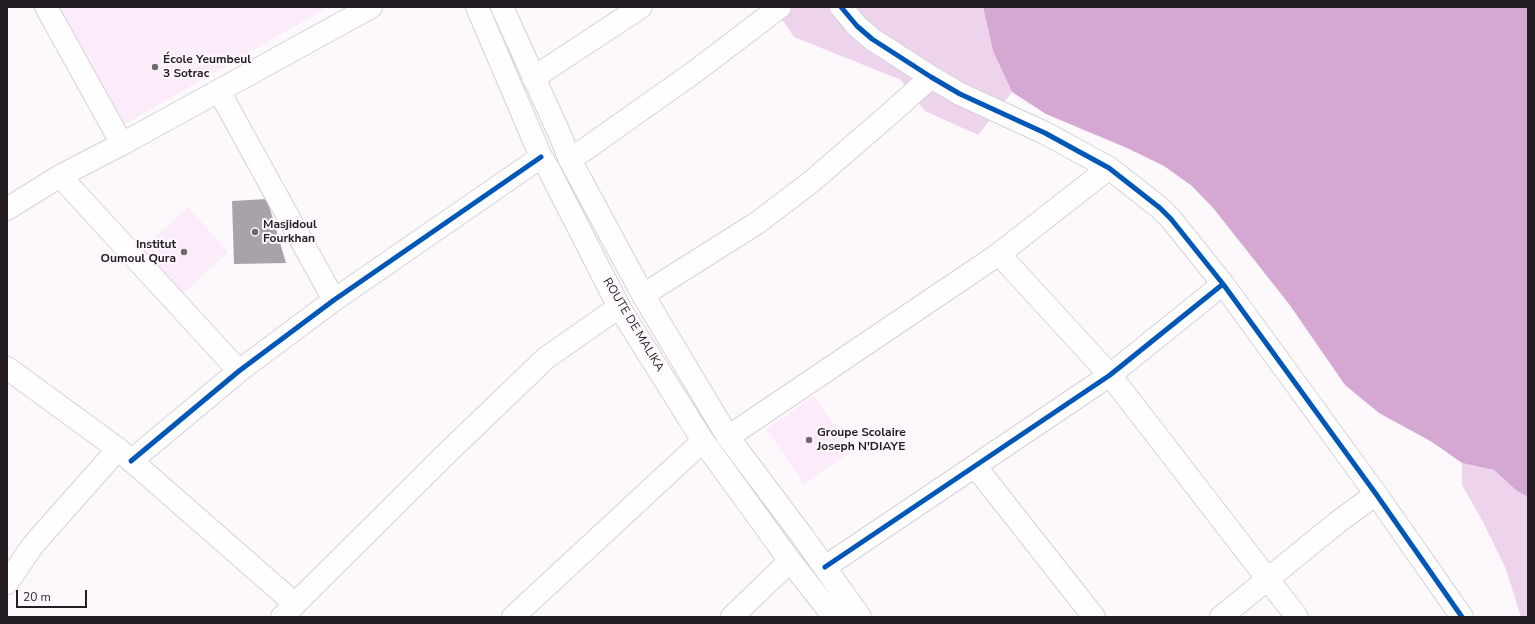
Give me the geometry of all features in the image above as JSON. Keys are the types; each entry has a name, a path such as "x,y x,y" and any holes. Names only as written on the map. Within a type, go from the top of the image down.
{"street":[{"path":"46,7 122,144"},
{"path":"10,200 122,144 371,7"},
{"name":"ROUTE DE MALIKA","path":"477,7 541,157 619,306 702,441 790,561 834,617"},
{"name":"ROUTE DE MALIKA","path":"502,7 570,160 643,295 728,437 826,567 860,617"},
{"path":"533,78 641,7"},
{"path":"570,160 692,73 780,7"},
{"path":"841,7 857,26 872,39 960,94 1045,133 1109,168 1160,208 1171,219 1223,284 1376,494 1459,616"},
{"path":"643,295 757,223 811,182 931,76"},
{"path":"220,91 334,300"},
{"path":"7,583 33,545 125,455 334,300 541,157"},
{"path":"728,437 999,254 1109,168"},
{"path":"60,176 239,371"},
{"path":"999,254 1110,375 1297,617"},
{"path":"826,567 1110,375 1223,284"},
{"path":"7,368 125,455 288,610 546,358 619,306"},
{"path":"513,617 702,441"},
{"path":"975,466 1094,617"},
{"path":"1221,617 1338,522 1376,494"},
{"path":"732,617 790,561"}],"shaded area":[{"name":"École Yeumbeul 3 Sotrac","path":"52,7 328,7 120,127"},
{"path":"773,7 983,7 993,51 1012,92 978,135 925,111 901,80 794,37"},
{"path":"983,7 1528,7 1528,497 1517,491 1494,470 1462,463 1432,442 1379,413 1345,385 1289,304 1214,209 1192,186 1164,166 1127,148 1046,114 1012,92 993,51"},
{"name":"Institut Oumoul Qura","path":"188,207 228,252 180,297 139,252"},
{"name":"Groupe Scolaire Joseph N'DIAYE","path":"814,396 852,451 804,484 766,429"},
{"path":"1462,463 1494,470 1517,491 1528,497 1528,617 1521,617 1506,569 1483,522 1462,485"}],"building":[{"name":"Masjidoul Fourkhan","path":"267,199 286,263 234,264 232,201"}],"cycle path":[{"path":"841,7 857,26 872,39 931,77 960,94 1045,133 1109,168 1160,208 1171,219 1223,284 1376,494 1462,617"},
{"path":"131,461 239,371 334,300 541,157"},
{"path":"825,567 1110,375 1223,284"}],"place":[{"name":"École Yeumbeul 3 Sotrac","path":"155,67"},
{"name":"Masjidoul Fourkhan","path":"255,232"},
{"name":"Institut Oumoul Qura","path":"184,252"},
{"name":"Groupe Scolaire Joseph N'DIAYE","path":"809,440"}]}
